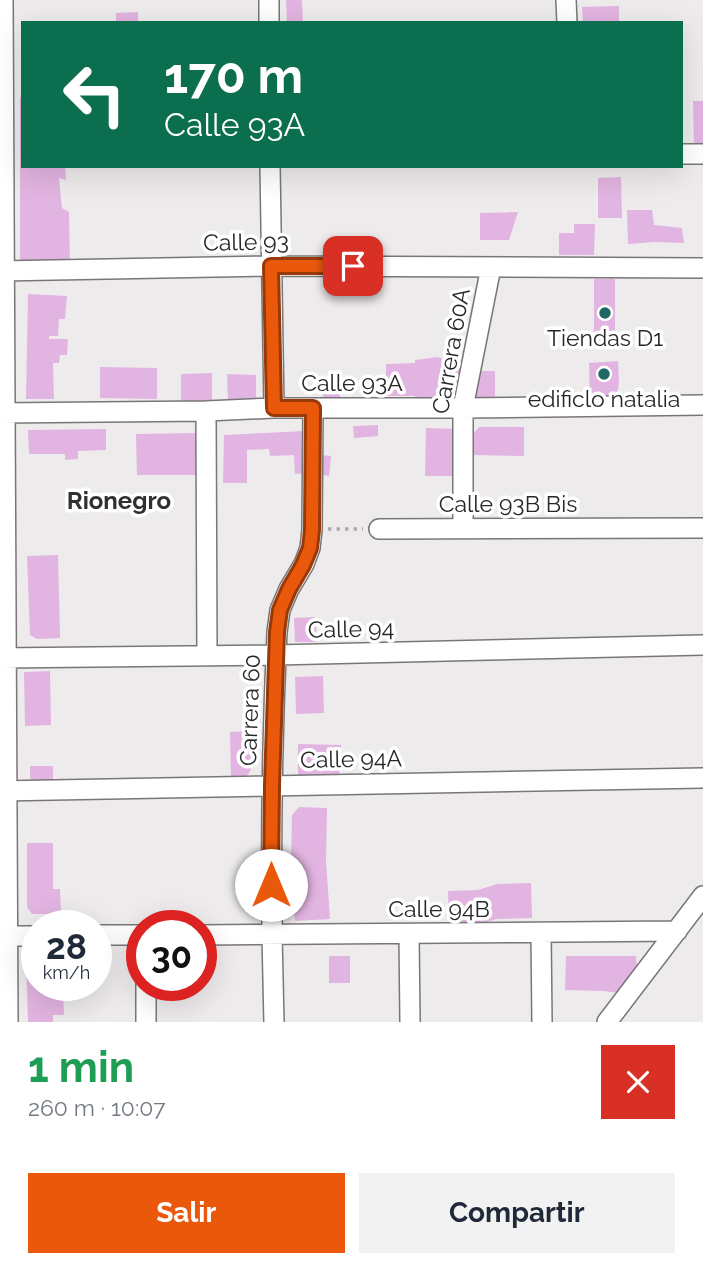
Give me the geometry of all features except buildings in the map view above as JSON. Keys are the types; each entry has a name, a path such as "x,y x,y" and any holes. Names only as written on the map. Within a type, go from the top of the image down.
{"street":[{"path":"3,0 9,85 2,271 4,936 8,1022"},
{"path":"269,0 269,21"},
{"path":"566,0 567,21"},
{"path":"683,154 703,154"},
{"path":"270,168 274,408"},
{"name":"Calle 93","path":"2,271 271,266 703,268"},
{"name":"Carrera 60A","path":"463,528 463,408 491,267"},
{"name":"Calle 93A","path":"2,413 703,405"},
{"name":"Carrera 60","path":"274,1022 271,934 276,655 280,610 310,548 313,408"},
{"path":"206,411 207,655"},
{"name":"Calle 93B Bis","path":"379,529 703,528"},
{"path":"703,631 703,662"},
{"name":"Calle 94","path":"3,658 703,645"},
{"name":"Calle 94A","path":"4,791 703,778"},
{"path":"607,1022 703,896"},
{"name":"Calle 94B","path":"217,935 677,930"},
{"path":"541,933 541,1022"},
{"path":"409,934 410,1022"},
{"path":"146,1001 146,1022"}],"path":[{"path":"312,530 379,529"}],"place":[{"name":"Tiendas D1","path":"605,313"},
{"name":"edificlo natalia","path":"604,374"}],"district":[{"name":"Rionegro","path":"119,501"}],"route":[{"path":"271,885 277,632 280,610 310,548 313,408 274,408 271,266 353,266"}]}
